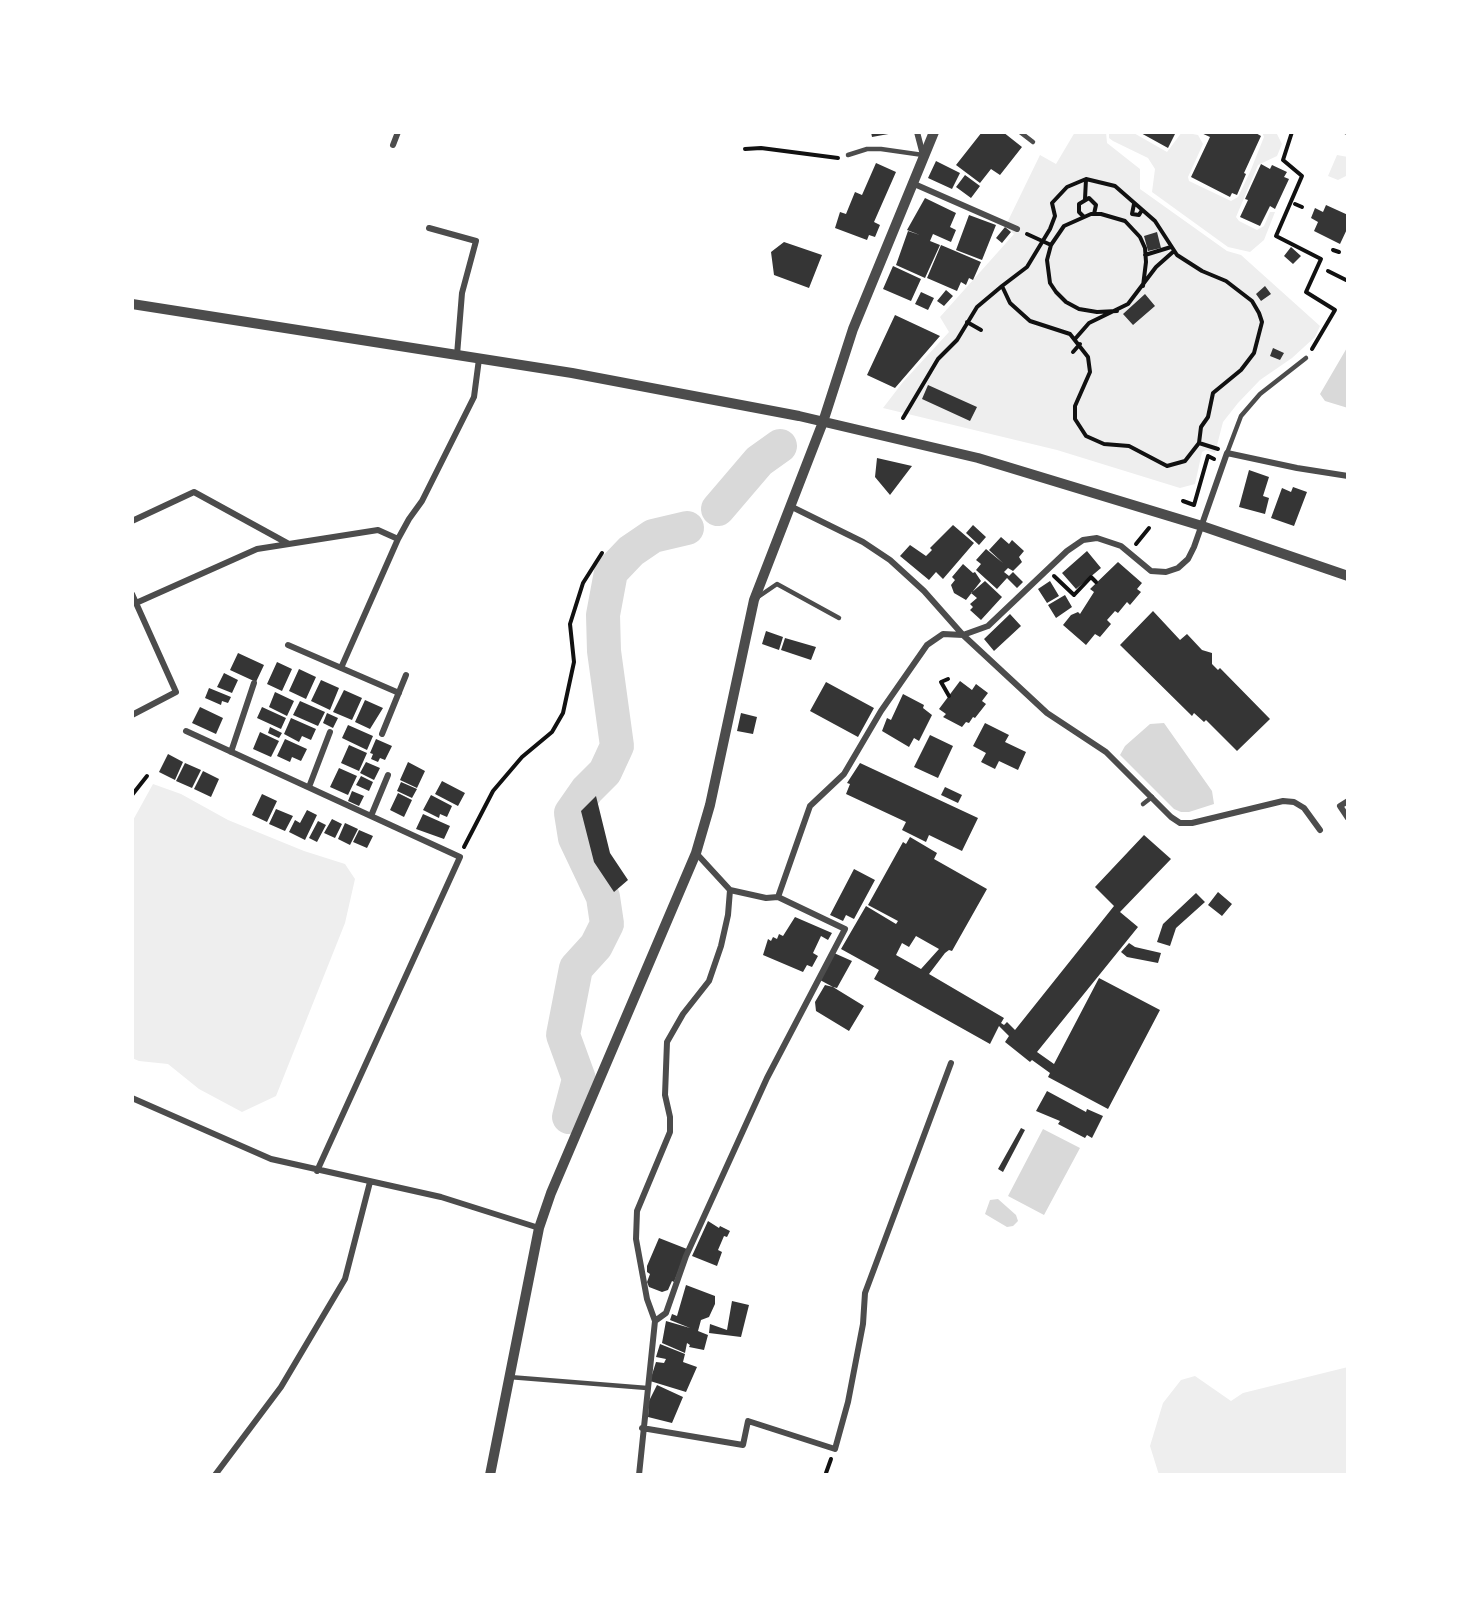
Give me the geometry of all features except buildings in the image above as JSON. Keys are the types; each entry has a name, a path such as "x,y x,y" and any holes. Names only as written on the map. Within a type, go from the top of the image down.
{"street":[{"path":"393,145 398,132"},
{"path":"917,132 922,155"},
{"path":"490,1475 539,1228 551,1193 696,853 710,805 754,600 823,422 853,330 922,155 934,132"},
{"path":"912,183 1017,229"},
{"path":"429,228 476,241 462,293 457,355"},
{"path":"132,304 572,373 823,422 978,458 1202,526 1348,576"},
{"path":"341,668 398,538 422,501 474,397 479,359"},
{"path":"778,897 810,806 844,774 881,711 927,645 943,634 963,635 988,626 1075,543 1097,538 1121,546 1151,571 1166,572 1178,568 1188,559 1227,453 1348,476"},
{"path":"132,521 194,492 287,543"},
{"path":"789,505 863,542 890,560 924,591 963,635 1047,712 1106,752 1171,817 1180,822 1192,823 1283,801 1294,802 1304,808 1320,830"},
{"path":"136,603 257,549 378,530 398,538"},
{"path":"132,594 176,692 132,714"},
{"path":"288,645 399,693"},
{"path":"382,734 406,675"},
{"path":"231,752 254,683"},
{"path":"186,731 460,856 317,1171"},
{"path":"309,787 330,732"},
{"path":"371,816 388,775"},
{"path":"1348,801 1340,807 1348,818"},
{"path":"656,1321 666,1313 686,1256 766,1078 844,929 778,897 766,898 730,890 696,853"},
{"path":"639,1475 642,1428 656,1321 647,1299 636,1239 637,1211 670,1132 665,1088 667,1042 683,1014 709,981 721,946 730,890"},
{"path":"642,1428 743,1445 748,1421 835,1449 851,1391 863,1324 865,1293 951,1064"},
{"path":"132,1098 271,1160 441,1197 539,1228"},
{"path":"215,1475 281,1387 345,1279 370,1182"}],"lane":[{"path":"1020,132 1033,142"},
{"path":"848,155 867,149 881,149 922,155"},
{"path":"1227,453 1241,416 1260,394 1306,358"},
{"path":"754,600 777,584 839,618"},
{"path":"1143,804 1152,796"},
{"path":"509,1377 647,1388"}],"path":[{"path":"1292,132 1283,160 1302,176 1276,236 1321,259 1306,292 1335,310 1306,358"},
{"path":"745,149 761,148 842,158"},
{"path":"1083,216 1078,208 1085,199 1086,179"},
{"path":"903,418 938,359 957,340 977,307 1002,286 1027,267 1055,216 1052,202 1067,187 1086,179 1115,186 1155,220 1173,249 1202,271 1226,281 1244,293 1252,301 1262,322 1254,353 1249,361 1213,393 1208,417 1201,427 1199,443 1185,461 1167,466 1129,446 1104,444 1086,436 1075,419 1075,406 1090,372 1088,357 1075,339 1058,328 1046,327 1022,316 1010,303 1002,286"},
{"path":"1085,199 1095,202 1094,214"},
{"path":"1134,204 1132,214 1138,215 1142,210"},
{"path":"1295,204 1302,207"},
{"path":"1117,311 1088,311 1060,298 1050,283 1047,260 1050,245 1064,226 1083,216 1094,214 1125,222 1140,237 1145,255 1143,286"},
{"path":"1017,229 1050,245"},
{"path":"1145,255 1173,249"},
{"path":"1075,339 1089,323 1117,311 1135,297 1156,267 1173,249"},
{"path":"1333,250 1339,252"},
{"path":"1328,271 1346,280"},
{"path":"968,322 981,330"},
{"path":"1073,352 1080,344"},
{"path":"1199,443 1227,453"},
{"path":"1183,501 1194,505"},
{"path":"1136,545 1149,528"},
{"path":"460,856 493,791 522,758 552,732 563,713 574,662 570,624 583,582 602,553"},
{"path":"1047,570 1074,595 1091,577 1096,582"},
{"path":"948,679 941,682 949,696"},
{"path":"132,795 147,776"}],"shaded area":[{"path":"1075,132 1106,132 1107,143 1140,169 1140,189 1227,251 1241,255 1320,326 1315,337 1292,358 1260,380 1238,403 1223,422 1215,453 1206,450 1202,452 1195,484 1180,488 1057,450 883,408 903,382 949,332 940,317 1014,234 1005,227 1040,155 1056,164"},
{"path":"1109,132 1132,132 1167,152 1182,132 1198,135 1203,144 1188,177 1189,181 1231,201 1238,197 1250,172 1264,137 1262,132 1276,132 1282,144 1277,156 1258,165 1236,217 1239,221 1257,230 1264,226 1270,212 1275,212 1264,240 1250,252 1228,247 1152,192 1155,169 1148,158 1113,141 1109,138"},
{"path":"1337,155 1348,157 1348,175 1338,180 1328,176"},
{"path":"1348,346 1348,408 1325,401 1320,394"},
{"path":"1164,723 1212,791 1214,804 1189,812 1174,809 1120,755 1125,746 1150,724"},
{"path":"153,784 181,794 228,820 304,851 345,864 355,879 345,923 276,1096 242,1112 199,1089 168,1064 139,1061 132,1058 132,822"},
{"path":"1043,1129 1080,1148 1044,1215 1008,1196"},
{"path":"998,1199 1016,1215 1018,1221 1013,1226 1007,1227 985,1214 990,1200"},
{"path":"1348,1367 1348,1475 1159,1475 1150,1446 1163,1403 1181,1380 1195,1376 1231,1401 1243,1393"}],"waterway":[{"path":"718,509 759,461 780,446"},
{"path":"569,1117 579,1079 563,1035 576,968 596,946 607,924 603,897 575,838 571,813 587,790 605,772 617,746 604,651 603,615 611,572 631,551 653,536 687,528"}]}
